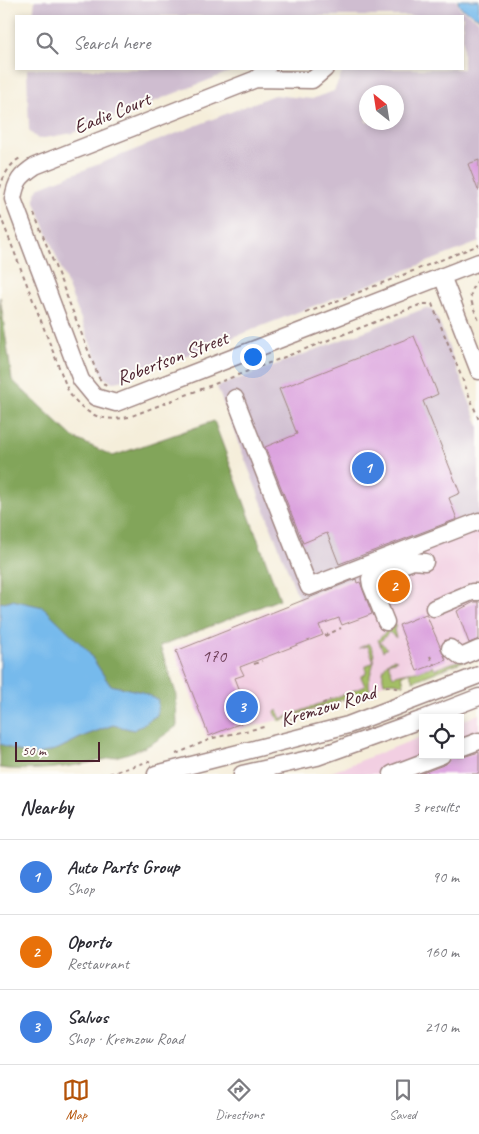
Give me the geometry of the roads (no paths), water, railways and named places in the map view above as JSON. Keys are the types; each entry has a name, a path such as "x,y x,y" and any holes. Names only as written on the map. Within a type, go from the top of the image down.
{"street":[{"name":"Eadie Court","path":"15,183 20,176 35,166 262,74 312,80 324,70"},
{"name":"Robertson Street","path":"15,183 13,199 81,380 95,397 116,403 479,262"},
{"path":"442,276 479,372"},
{"path":"236,398 309,587 479,521"},
{"path":"386,622 370,579 373,576 413,561 425,562"},
{"path":"434,608 472,592 479,592"},
{"path":"450,648 461,657 479,649"},
{"name":"Kremzow Road","path":"156,767 348,725 479,675"},
{"path":"434,714 479,697"},
{"path":"242,774 317,757 419,720"},
{"path":"464,747 479,741"},
{"path":"392,774 431,759"}],"water":[{"path":"457,0 479,0 479,18 460,7"},
{"path":"12,600 43,607 87,650 110,685 142,692 158,700 157,715 134,730 113,725 84,736 58,749 32,756 0,744 0,603"}],"place":[{"name":"Auto Parts Group","path":"368,468"},
{"name":"Oporto","path":"394,586"},
{"name":"Salvos","path":"242,707"}]}
